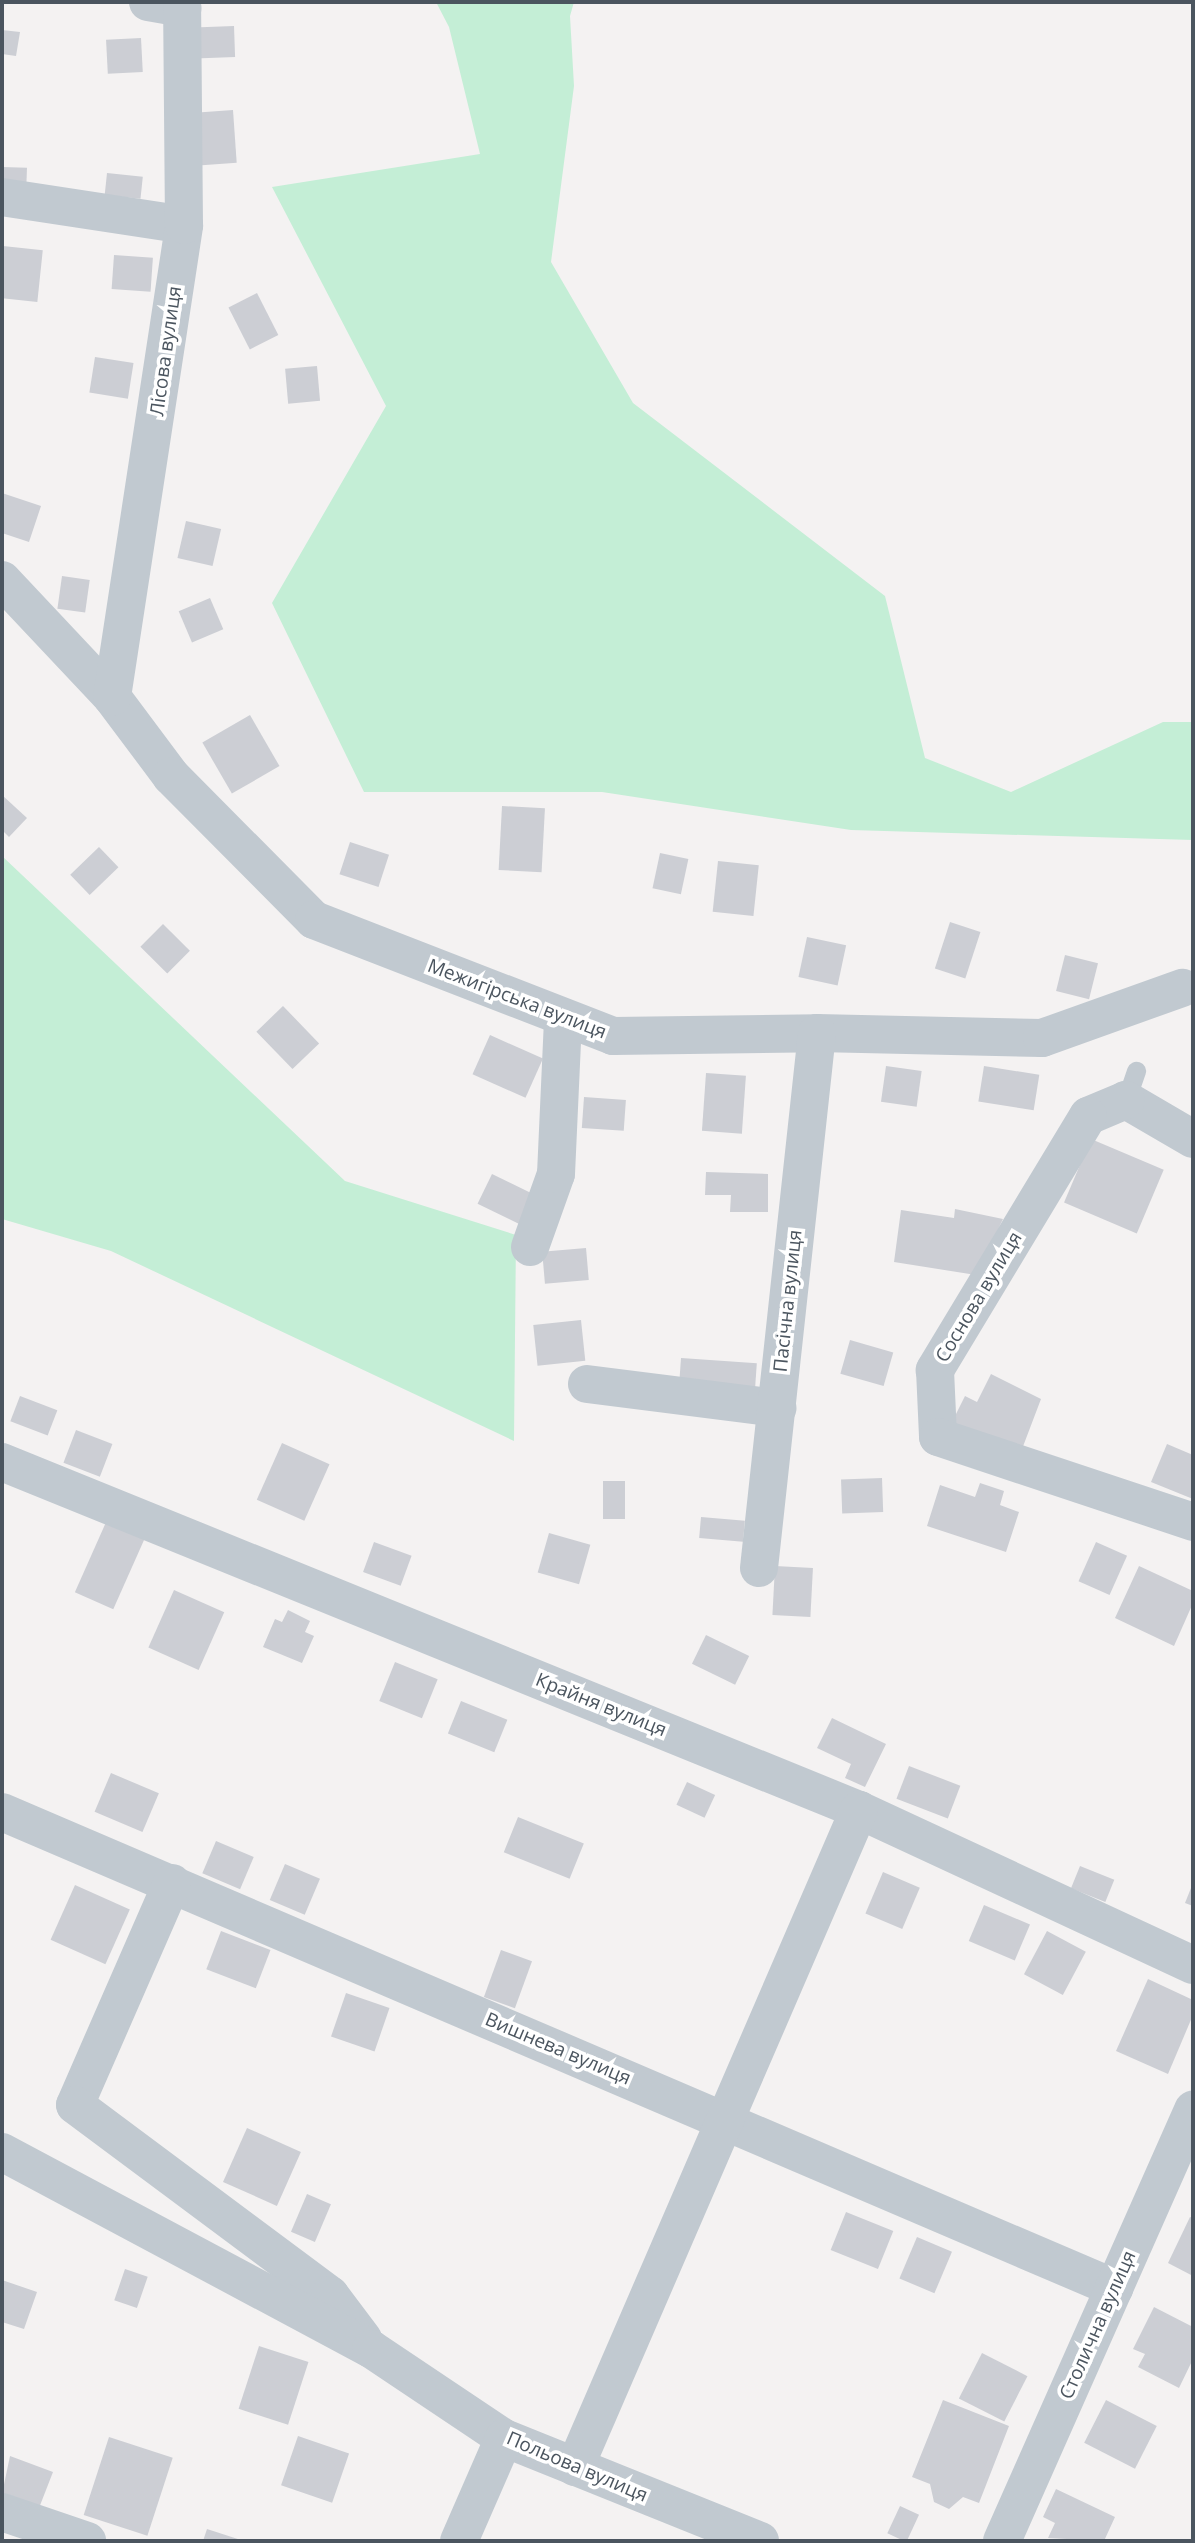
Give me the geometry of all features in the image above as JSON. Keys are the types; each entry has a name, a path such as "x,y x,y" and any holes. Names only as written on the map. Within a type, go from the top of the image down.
{"street":[{"name":"Лісова вулиця","path":"112,697 184,225 171,4"},
{"path":"2,197 184,225"},
{"name":"Межигірська вулиця","path":"2,580 112,697 171,776 314,920 613,1036 817,1033 1042,1038 1181,988"},
{"path":"530,1247 556,1174 563,1017"},
{"name":"Пасічна вулиця","path":"759,1568 817,1033"},
{"name":"Соснова вулиця","path":"1193,1139 1131,1085 1088,1116 935,1370 938,1437 1193,1522"},
{"path":"587,1384 777,1408"},
{"name":"Крайня вулиця","path":"2,1462 859,1810 1193,1965"},
{"path":"575,2466 722,2119 859,1810"},
{"name":"Вишнева вулиця","path":"2,1812 1114,2288"},
{"name":"Польова вулиця","path":"172,1883 75,2105 330,2295 371,2349"},
{"name":"Столична вулиця","path":"1002,2541 1193,2109"},
{"name":"Польова вулиця","path":"2,2152 371,2349 504,2438 760,2541"},
{"path":"459,2541 504,2438"},
{"path":"2,2512 88,2541"}],"green space":[{"path":"436,2 574,2 570,16 574,86 551,262 633,403 885,596 925,758 1011,792 1163,722 1193,722 1193,840 851,830 602,792 364,792 272,603 386,406 272,187 480,154 449,27"},
{"path":"2,856 345,1181 516,1235 514,1441 111,1251 2,1219"}],"building":[{"path":"234,26 235,57 195,58 194,27"},
{"path":"2,30 20,32 16,56 2,54"},
{"path":"141,38 143,72 108,74 106,40"},
{"path":"233,110 237,163 202,165 198,112"},
{"path":"2,167 27,168 26,187 2,186"},
{"path":"107,173 143,177 141,199 105,195"},
{"path":"3,246 43,250 37,302 2,298"},
{"path":"114,255 153,258 151,292 112,289"},
{"path":"257,293 278,335 250,349 228,308"},
{"path":"95,357 134,363 128,399 89,393"},
{"path":"317,366 320,401 288,404 285,369"},
{"path":"2,493 41,506 29,542 2,533"},
{"path":"186,521 221,529 213,566 177,558"},
{"path":"62,576 90,580 85,613 57,609"},
{"path":"210,598 223,629 192,643 179,611"},
{"path":"250,715 280,766 232,794 202,742"},
{"path":"2,795 27,818 9,837 2,830"},
{"path":"502,806 545,808 542,872 499,870"},
{"path":"350,842 389,855 378,887 339,874"},
{"path":"99,847 118,867 90,895 70,875"},
{"path":"660,853 688,859 681,894 653,888"},
{"path":"718,861 759,865 753,916 713,912"},
{"path":"950,922 980,932 965,978 935,969"},
{"path":"163,924 190,951 167,973 140,947"},
{"path":"807,937 846,945 838,985 798,977"},
{"path":"1065,955 1098,963 1089,999 1056,991"},
{"path":"283,1006 319,1043 293,1069 256,1032"},
{"path":"490,1035 543,1059 525,1098 473,1074"},
{"path":"886,1066 922,1071 917,1107 881,1102"},
{"path":"984,1066 1039,1075 1034,1110 978,1102"},
{"path":"706,1073 746,1076 742,1134 702,1131"},
{"path":"584,1097 626,1100 624,1131 582,1128"},
{"path":"1091,1139 1164,1170 1137,1233 1064,1203"},
{"path":"706,1172 768,1174 768,1212 730,1212 731,1195 705,1195"},
{"path":"492,1174 535,1195 521,1225 478,1204"},
{"path":"955,1209 1003,1219 976,1275 894,1262 901,1210 954,1218"},
{"path":"586,1248 589,1280 545,1284 542,1252"},
{"path":"581,1320 585,1361 538,1366 533,1325"},
{"path":"850,1340 893,1352 884,1386 840,1374"},
{"path":"681,1358 757,1363 755,1390 679,1385"},
{"path":"991,1374 1041,1399 1019,1457 951,1424 965,1396 977,1402"},
{"path":"20,1396 57,1410 48,1436 10,1421"},
{"path":"76,1430 112,1444 100,1477 63,1463"},
{"path":"282,1443 330,1464 304,1521 257,1500"},
{"path":"1167,1444 1193,1455 1193,1499 1151,1482"},
{"path":"882,1478 883,1512 842,1513 841,1479"},
{"path":"603,1481 625,1481 625,1519 603,1519"},
{"path":"980,1483 1004,1491 1000,1505 1019,1512 1006,1552 927,1526 940,1485 975,1497"},
{"path":"701,1517 745,1521 743,1542 699,1538"},
{"path":"107,1520 145,1537 113,1609 75,1592"},
{"path":"549,1533 590,1545 579,1584 538,1572"},
{"path":"374,1542 412,1556 401,1586 363,1572"},
{"path":"1096,1542 1127,1556 1110,1595 1079,1581"},
{"path":"775,1566 813,1568 810,1617 772,1615"},
{"path":"1139,1566 1193,1591 1193,1603 1174,1646 1115,1618"},
{"path":"174,1590 224,1612 199,1670 148,1648"},
{"path":"288,1610 310,1621 305,1632 314,1636 302,1663 263,1647 275,1619 282,1622"},
{"path":"706,1635 749,1656 735,1685 692,1664"},
{"path":"395,1662 438,1679 422,1718 379,1701"},
{"path":"461,1701 507,1720 494,1752 448,1733"},
{"path":"832,1718 886,1744 865,1787 845,1778 851,1764 817,1748"},
{"path":"909,1766 960,1786 948,1818 896,1799"},
{"path":"111,1773 159,1793 142,1832 95,1812"},
{"path":"687,1782 715,1795 705,1818 676,1805"},
{"path":"518,1817 584,1844 570,1879 504,1852"},
{"path":"216,1841 254,1857 240,1889 202,1873"},
{"path":"285,1864 320,1879 305,1915 270,1900"},
{"path":"1080,1866 1114,1880 1105,1902 1071,1888"},
{"path":"883,1872 920,1888 902,1929 865,1913"},
{"path":"1193,1883 1193,1906 1185,1903"},
{"path":"75,1885 130,1909 105,1964 51,1940"},
{"path":"984,1905 1030,1925 1015,1960 969,1941"},
{"path":"221,1931 270,1950 256,1988 206,1969"},
{"path":"1047,1931 1086,1952 1063,1995 1024,1974"},
{"path":"501,1950 532,1961 515,2008 484,1997"},
{"path":"1148,1979 1193,2000 1193,2015 1168,2074 1116,2051"},
{"path":"346,1993 389,2008 375,2051 331,2036"},
{"path":"247,2128 301,2152 277,2206 223,2182"},
{"path":"307,2194 331,2204 315,2242 291,2232"},
{"path":"846,2212 893,2231 878,2269 831,2250"},
{"path":"1190,2217 1193,2218 1193,2276 1168,2263"},
{"path":"917,2237 952,2252 934,2293 899,2278"},
{"path":"125,2269 148,2277 137,2308 114,2300"},
{"path":"2,2280 37,2292 24,2329 2,2322"},
{"path":"1154,2307 1193,2327 1193,2359 1179,2388 1138,2367 1145,2354 1133,2349"},
{"path":"259,2346 308,2362 288,2425 239,2409"},
{"path":"982,2353 1027,2376 1004,2422 959,2398"},
{"path":"943,2400 1009,2426 979,2503 963,2497 949,2509 934,2502 930,2484 912,2477"},
{"path":"1106,2400 1157,2426 1135,2469 1084,2443"},
{"path":"298,2436 349,2454 332,2503 281,2485"},
{"path":"109,2437 173,2458 147,2536 84,2515"},
{"path":"10,2456 53,2472 39,2508 2,2494"},
{"path":"1056,2489 1115,2517 1104,2541 1048,2538 1055,2523 1043,2517"},
{"path":"900,2506 919,2515 907,2541 887,2533"},
{"path":"207,2529 244,2541 203,2541"}]}
